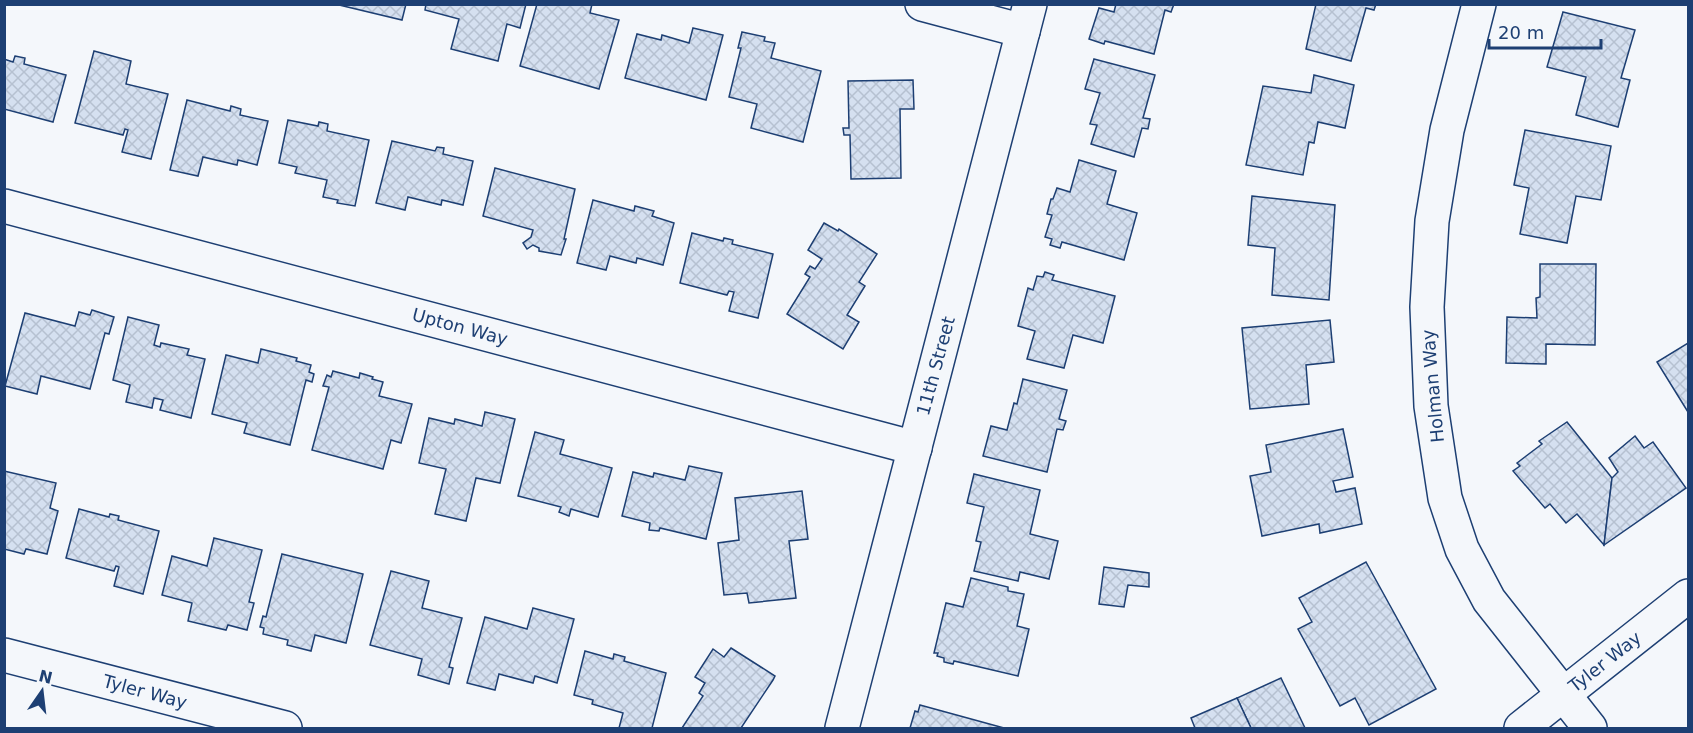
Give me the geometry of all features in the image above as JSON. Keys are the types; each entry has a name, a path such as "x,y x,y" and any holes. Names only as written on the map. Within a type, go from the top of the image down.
{"street":[{"path":"922,4 1026,18"},
{"name":"Holman Way","path":"1479,4 1447,130 1432,221 1427,307 1431,406 1445,498 1462,549 1489,600 1590,729"},
{"name":"11th Street","path":"842,729 1026,18"},
{"name":"Upton Way","path":"4,206 915,448"},
{"name":"Tyler Way","path":"1521,729 1689,596"},
{"name":"Tyler Way","path":"4,655 285,729"}],"building":[{"path":"335,4 406,4 402,20"},
{"path":"426,4 526,4 520,28 507,24 498,61 451,49 459,19 425,10"},
{"path":"537,4 592,4 590,13 619,20 599,89 520,66"},
{"path":"1116,4 1174,4 1171,12 1165,10 1154,54 1089,39 1099,8 1114,12"},
{"path":"1316,4 1376,4 1374,10 1366,8 1351,61 1306,49"},
{"path":"1563,12 1635,30 1621,78 1630,80 1618,127 1576,115 1586,77 1547,67"},
{"path":"693,28 723,35 706,100 625,78 637,34 661,40 662,35 689,43"},
{"path":"742,32 765,37 764,41 775,43 771,58 821,71 803,142 751,128 757,104 729,97 741,48 738,48"},
{"path":"94,51 131,61 126,84 168,94 151,159 122,152 128,130 125,129 123,135 75,123"},
{"path":"15,56 25,58 24,64 66,75 53,122 4,109 4,59 13,62"},
{"path":"1094,59 1155,75 1143,118 1150,119 1148,129 1142,128 1134,157 1091,144 1097,125 1090,124 1100,93 1085,89"},
{"path":"1314,75 1354,85 1345,128 1318,122 1314,143 1309,142 1303,175 1246,165 1263,86 1311,93"},
{"path":"913,80 914,109 900,109 901,178 851,179 850,135 844,135 843,128 849,128 848,81"},
{"path":"187,100 230,111 231,106 241,109 240,115 268,121 257,165 238,160 237,165 203,157 198,176 170,170"},
{"path":"288,120 318,126 319,122 328,124 327,131 369,140 355,206 337,203 338,200 323,197 327,180 295,173 297,167 279,163"},
{"path":"1525,130 1611,146 1601,200 1576,196 1567,243 1520,234 1529,188 1514,185"},
{"path":"392,141 435,151 437,147 444,148 443,154 473,161 463,205 442,200 441,205 408,197 405,210 376,203"},
{"path":"1079,160 1116,171 1107,204 1137,213 1124,260 1062,242 1060,248 1050,245 1052,239 1045,237 1052,215 1047,214 1051,199 1057,188 1070,192"},
{"path":"495,168 575,189 561,255 539,251 539,248 533,245 527,249 523,243 531,237 533,230 483,216"},
{"path":"1252,196 1335,205 1329,300 1272,295 1275,248 1248,245"},
{"path":"593,200 634,211 635,206 654,211 652,216 674,223 663,265 637,258 636,263 610,256 606,270 577,263"},
{"path":"824,223 838,231 839,229 877,254 859,282 865,286 847,315 859,322 843,349 787,314 810,277 805,274 810,266 815,269 822,259 808,250"},
{"path":"692,233 723,241 724,238 733,240 732,244 773,254 758,318 729,311 734,292 729,291 727,295 680,283"},
{"path":"1540,264 1596,264 1595,345 1546,344 1546,364 1506,363 1507,317 1537,318 1536,298 1540,297"},
{"path":"1045,272 1054,275 1052,280 1115,296 1103,343 1073,335 1064,368 1027,359 1035,331 1018,326 1028,288 1033,290 1037,276 1043,277"},
{"path":"92,310 114,317 109,334 105,333 90,389 41,376 37,394 5,386 25,313 75,326 79,312 90,315"},
{"path":"128,317 159,325 154,345 160,347 161,343 189,349 187,355 205,359 191,418 160,410 163,400 154,398 152,408 126,402 130,385 113,380"},
{"path":"1330,320 1334,362 1306,365 1309,404 1250,409 1242,328"},
{"path":"1688,343 1688,412 1657,362"},
{"path":"261,349 297,358 296,361 311,365 309,372 314,374 312,382 306,380 290,445 244,433 247,423 212,414 226,355 258,363"},
{"path":"333,371 359,378 360,373 373,377 372,379 383,382 379,396 412,404 401,443 391,440 383,469 312,450 329,387 323,386 327,375 331,377"},
{"path":"1023,379 1067,390 1059,419 1066,421 1063,430 1057,429 1047,472 983,456 991,426 1007,430"},
{"path":"485,412 515,419 500,483 476,478 466,521 435,514 446,469 419,463 429,418 454,424 455,419 482,426"},
{"path":"1567,422 1612,478 1604,545 1577,514 1566,523 1550,504 1545,508 1513,471 1520,466 1517,463 1542,444 1539,441"},
{"path":"1343,429 1353,477 1333,481 1336,492 1355,488 1362,524 1320,533 1319,524 1262,536 1250,476 1271,472 1266,445"},
{"path":"535,432 564,440 560,454 612,468 598,517 571,509 569,516 559,512 561,507 518,496"},
{"path":"1635,436 1644,448 1653,442 1686,488 1604,545 1612,478 1618,472 1609,458"},
{"path":"689,466 722,473 706,539 660,528 659,531 649,530 650,523 622,516 633,472 653,477 654,473 685,480"},
{"path":"4,471 56,483 50,508 58,511 47,554 26,549 24,554 4,549"},
{"path":"974,474 1040,490 1030,534 1058,541 1049,579 1020,572 1018,581 974,571 981,542 976,541 984,507 967,503"},
{"path":"802,491 808,539 789,541 796,598 749,603 747,593 724,595 718,543 739,540 735,498"},
{"path":"79,509 109,517 110,514 119,516 118,520 159,531 143,594 114,586 119,567 116,566 114,571 66,558"},
{"path":"214,538 262,550 249,602 254,603 247,630 228,625 226,630 188,621 192,603 162,595 172,556 207,566"},
{"path":"282,554 363,574 346,643 315,635 311,651 287,645 288,640 263,634 264,628 260,627 263,616 266,617"},
{"path":"1366,562 1436,689 1369,725 1355,698 1340,706 1298,629 1312,622 1299,598"},
{"path":"1104,567 1149,573 1149,587 1128,585 1124,607 1099,604"},
{"path":"391,571 429,581 422,608 462,618 449,667 453,668 449,684 418,675 422,659 370,645"},
{"path":"971,578 1008,587 1008,591 1024,594 1017,626 1029,629 1018,676 954,661 953,664 944,662 944,658 934,653 946,603 963,607"},
{"path":"533,608 574,619 557,683 535,676 533,683 499,674 495,690 467,683 485,617 527,629"},
{"path":"731,648 775,676 773,680 741,728 682,728 703,696 699,693 705,683 695,677 713,649 724,657"},
{"path":"585,651 613,659 614,654 625,657 624,661 666,673 652,728 619,728 623,713 592,704 593,700 574,695"},
{"path":"1281,678 1305,728 1251,728 1237,698"},
{"path":"1237,698 1251,728 1195,728 1191,718"},
{"path":"920,705 1004,728 910,728 915,711 918,712"}]}
